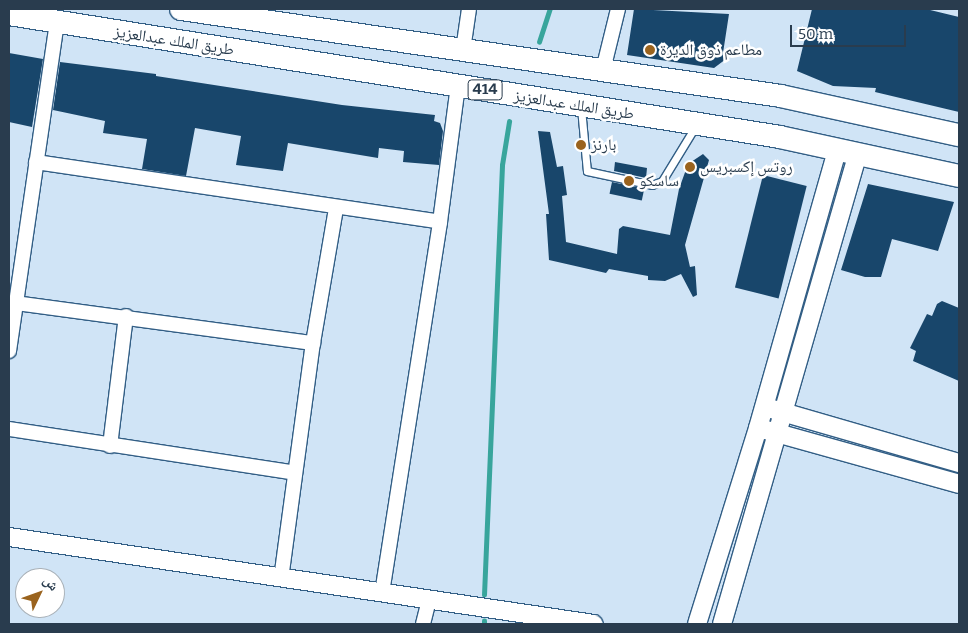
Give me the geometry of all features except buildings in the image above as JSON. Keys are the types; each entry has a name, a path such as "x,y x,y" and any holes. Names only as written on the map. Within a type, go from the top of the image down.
{"highway":[{"name":"طريق الملك عبدالعزيز","path":"181,9 781,96 959,135"},
{"name":"طريق الملك عبدالعزيز","path":"9,14 696,124 847,152 959,176"}],"street":[{"path":"463,50 469,9"},
{"path":"603,70 618,9"},
{"path":"9,351 56,22"},
{"path":"382,593 440,222 458,86"},
{"path":"697,624 764,407 847,152"},
{"path":"722,624 783,412 847,152"},
{"path":"36,162 440,222"},
{"path":"281,579 313,343 336,208"},
{"path":"16,303 126,316 313,343"},
{"path":"110,446 126,316"},
{"path":"764,407 959,463"},
{"path":"758,428 959,484"},
{"path":"9,429 295,473"},
{"path":"9,537 281,579 594,624"},
{"path":"423,624 429,600"}],"lane":[{"path":"580,106 587,171 652,186 662,181 696,124"}],"waterway":[{"path":"539,42 550,9"},
{"path":"484,595 502,165 509,122"}],"place":[{"name":"مطاعم ذوق الديرة","path":"650,50"},
{"name":"بارنز","path":"581,145"},
{"name":"روتس إكسبريس","path":"690,167"},
{"name":"ساسكو","path":"629,181"}]}
